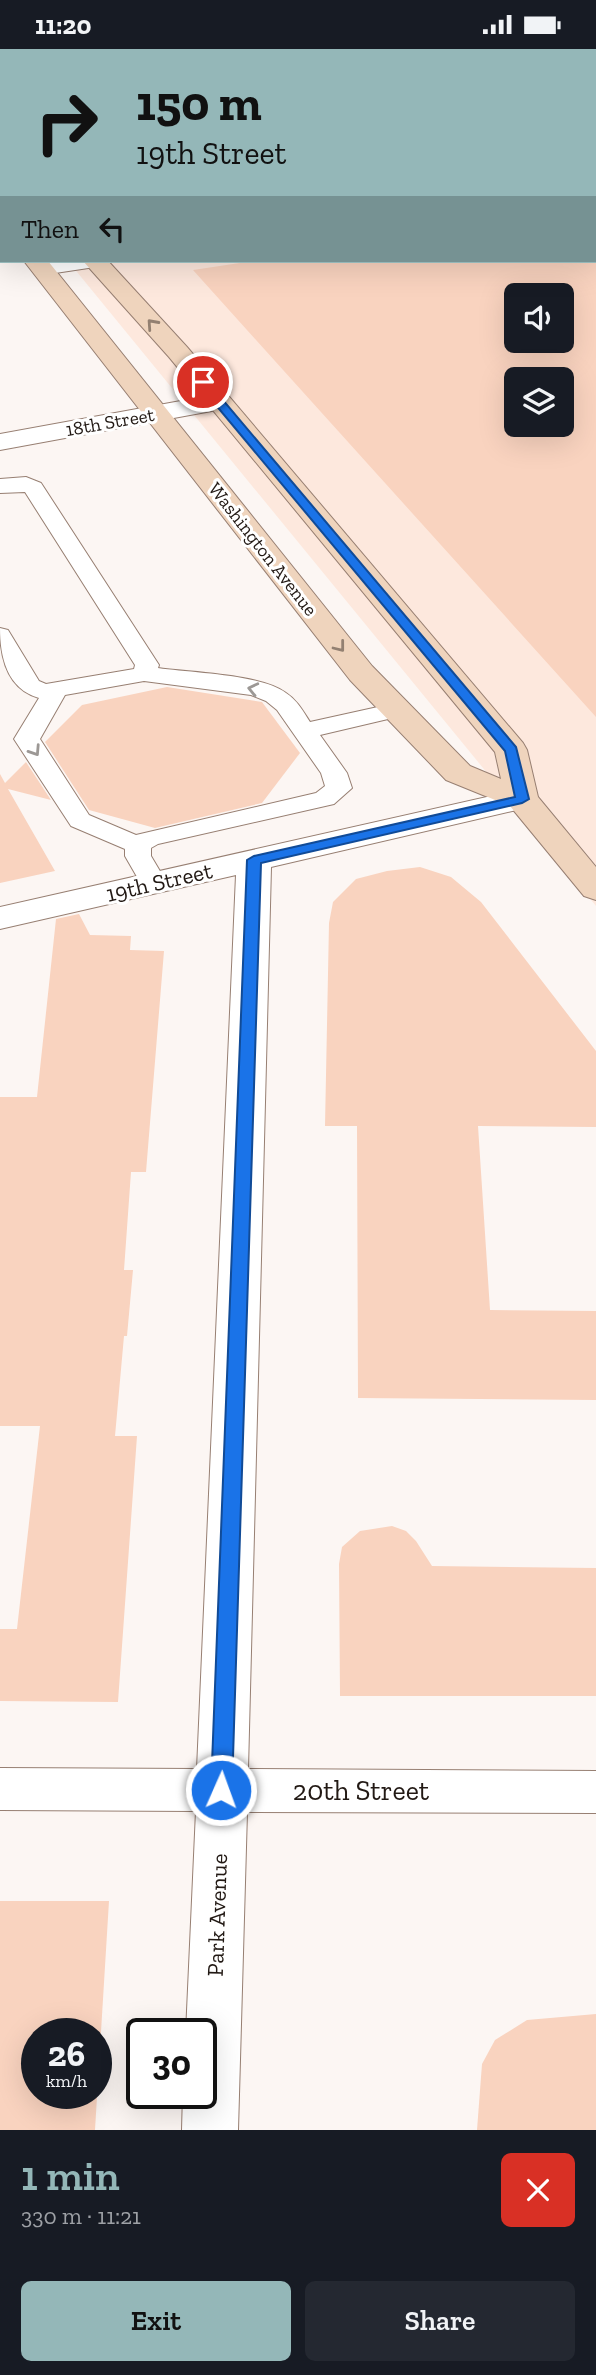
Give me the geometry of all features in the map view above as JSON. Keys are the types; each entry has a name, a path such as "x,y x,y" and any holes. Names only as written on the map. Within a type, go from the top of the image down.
{"main road":[{"name":"Washington Avenue","path":"97,263 178,352 511,750 522,799 596,889"},
{"name":"Washington Avenue","path":"39,265 159,414 360,673 457,773 522,799"}],"street":[{"name":"18th Street","path":"0,442 219,402"},
{"name":"19th Street","path":"0,918 522,799"},
{"name":"Park Avenue","path":"210,2130 254,860"},
{"name":"20th Street","path":"0,1789 596,1791"}],"lane":[{"path":"39,265 67,263"},
{"path":"0,486 26,484 33,488 147,665 144,674"},
{"path":"0,635 30,686 43,692 55,692 144,674 256,688 275,695 286,705 334,773 340,788 325,799 149,838 138,845"},
{"path":"55,692 27,739 80,820 138,845"},
{"path":"303,731 396,710"},
{"path":"138,845 138,856 154,883"}],"shaded area":[{"path":"70,263 596,263 596,906"}],"building":[{"path":"240,263 596,263 596,717 193,270"},
{"path":"167,687 262,702 300,753 262,803 155,828 89,810 45,742 82,705"},
{"path":"26,762 51,800 8,789 55,871 0,883 0,774 5,783"},
{"path":"420,867 451,877 481,902 596,1051 596,1127 478,1126 490,1310 596,1311 596,1400 358,1398 357,1126 325,1126 329,923 333,902 356,879 387,871"},
{"path":"79,914 90,935 131,936 130,950 164,951 146,1172 131,1172 124,1270 133,1270 115,1436 137,1436 118,1702 0,1701 0,1629 17,1629 40,1426 0,1426 0,1097 37,1097 56,919"},
{"path":"392,1526 406,1531 416,1541 432,1566 596,1568 596,1696 340,1696 339,1564 342,1547 360,1531"},
{"path":"0,1901 109,1901 102,2018 21,2018 21,2109 96,2109 95,2130 0,2130"},
{"path":"596,2014 596,2130 477,2130 482,2064 495,2040 527,2020"}],"route":[{"path":"203,382 511,750 522,799 254,860 221,1790"}]}
